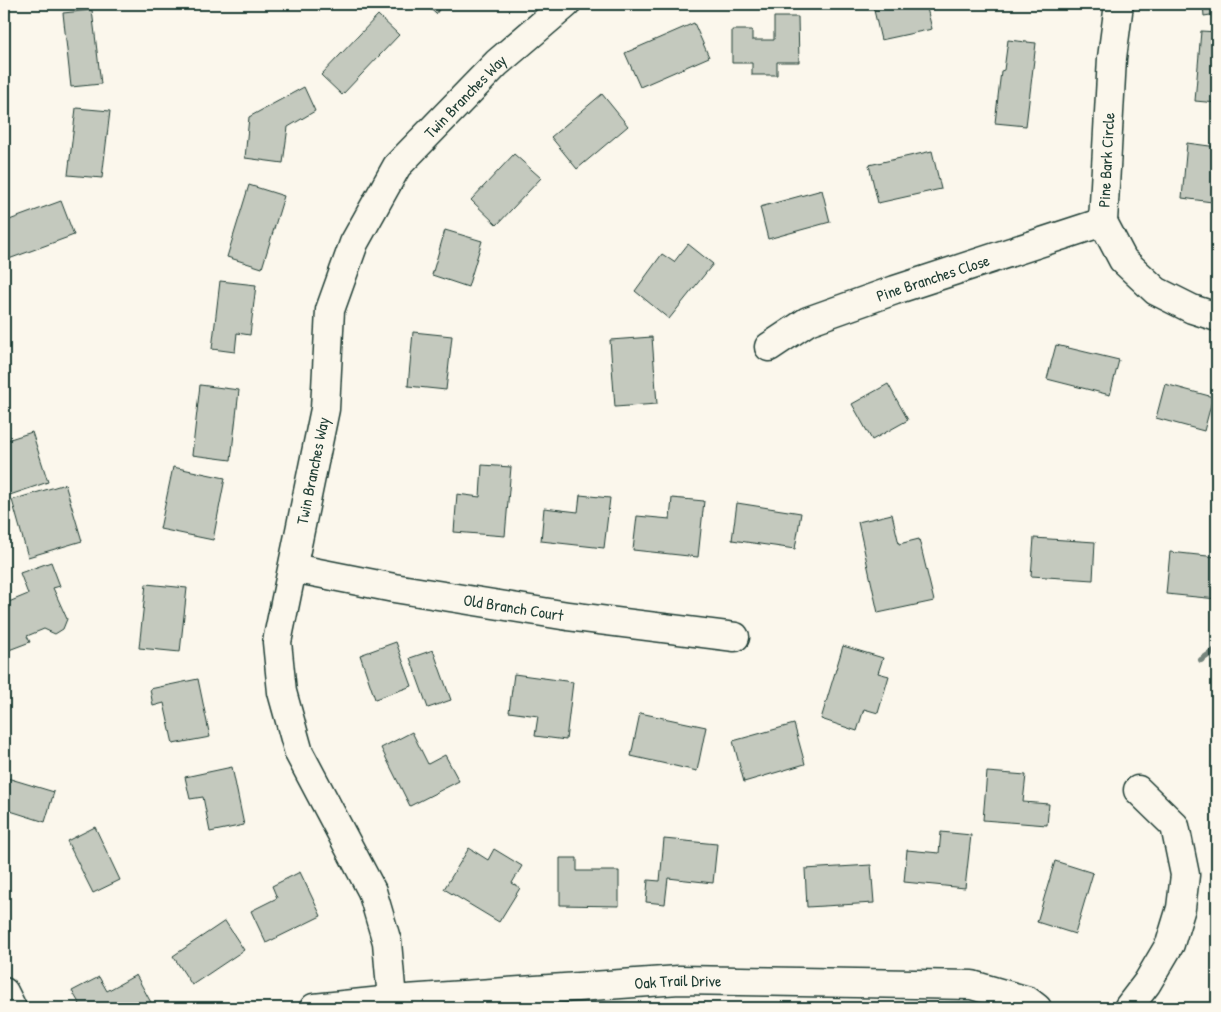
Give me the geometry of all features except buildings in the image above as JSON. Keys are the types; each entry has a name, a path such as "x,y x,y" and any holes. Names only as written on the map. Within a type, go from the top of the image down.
{"street":[{"name":"Twin Branches Way","path":"392,1000 387,942 372,891 299,752 282,692 276,642 325,409 330,310 354,243 397,166 497,63 566,4"},
{"name":"Pine Bark Circle","path":"1119,4 1112,58 1103,222 1123,260 1156,291 1192,309 1217,317"},
{"name":"Pine Branches Close","path":"769,347 808,321 895,290 1103,222"},
{"name":"Old Branch Court","path":"293,568 394,588 568,616 735,637"},
{"path":"1128,1008 1147,983 1170,944 1181,908 1185,875 1175,826 1138,790"},
{"name":"Oak Trail Drive","path":"314,1008 392,1000 679,980 972,985 1028,1001 1038,1008"},
{"path":"4,992 12,1008"}],"waterway":[{"path":"1201,660 1217,649"}]}
